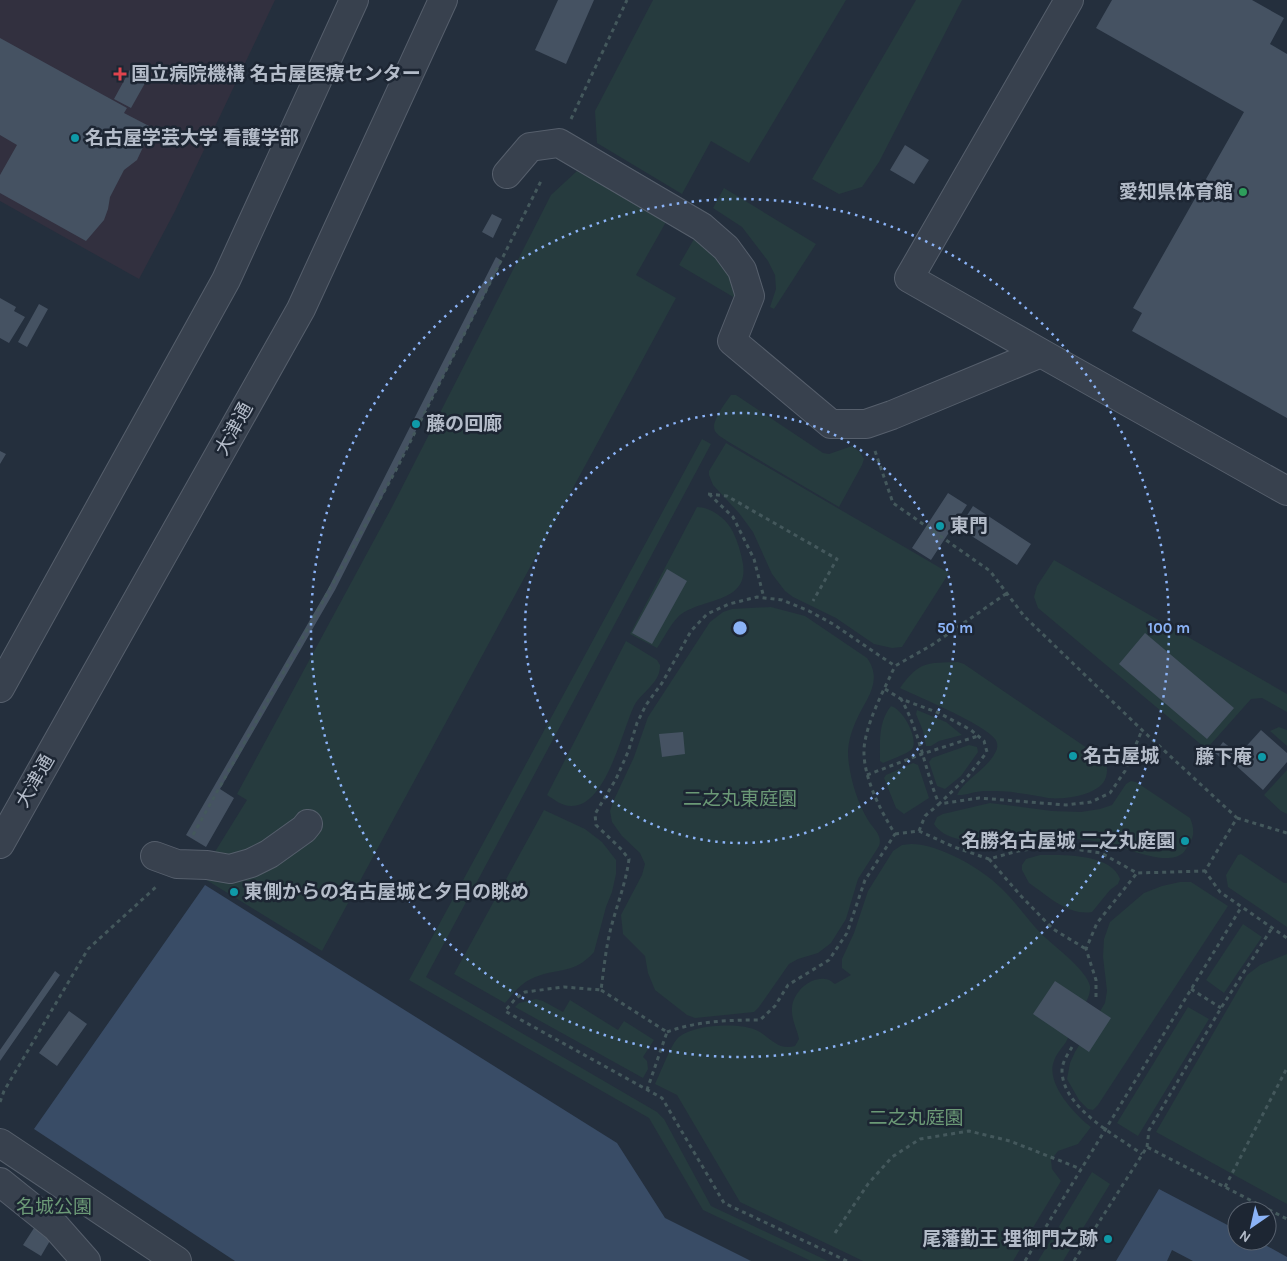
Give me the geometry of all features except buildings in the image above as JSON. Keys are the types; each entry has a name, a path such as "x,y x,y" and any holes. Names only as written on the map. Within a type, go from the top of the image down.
{"street":[{"path":"0,688 226,280 354,0"},
{"name":"大津通","path":"0,844 301,309 443,0"},
{"path":"1069,0 909,278 1287,491"},
{"path":"507,174 530,147 559,143 702,227 726,248 742,270 750,296 732,341 831,424 866,424 1042,353"},
{"path":"166,860 230,869 251,864 269,854 304,829 308,824"},
{"path":"0,1143 177,1261"},
{"path":"0,1182 56,1227 86,1261"}],"path":[{"path":"0,1102 4,1091 88,949 173,871 166,860 396,470 559,143 627,0"},
{"path":"866,424 893,503 990,571 1024,616 1142,730 1237,818 1287,833"},
{"path":"764,598 754,559 733,518 708,494 726,496 836,558 813,601"},
{"path":"895,834 880,810 867,775 864,743 873,714 895,666 932,645 1007,593"},
{"path":"601,990 611,927 627,878 629,859 596,825 595,814 616,779 643,711 662,683 691,631 707,614 729,604 757,597 782,600 809,611 833,624 895,666"},
{"path":"885,689 901,698 939,713 971,730 984,741 987,752 968,776 925,816 919,831"},
{"path":"901,698 916,730 930,783 939,804"},
{"path":"939,804 979,798 1066,805 1091,802 1110,793 1125,771 1142,730"},
{"path":"867,775 922,754 978,736"},
{"path":"1205,871 1237,818"},
{"path":"667,1032 686,1025 722,1020 760,1020 775,1006 788,985 829,960 847,933 865,880 895,834 919,831 954,847 989,859 1053,929 1086,949"},
{"path":"989,859 1018,851 1053,846 1101,853 1137,873 1205,871"},
{"path":"1205,871 1220,892 1287,938"},
{"path":"1096,997 1096,980 1086,949 1097,923 1137,873"},
{"path":"1025,1261 1242,906"},
{"path":"1074,1261 1147,1147 1149,1130 1221,1008 1272,928"},
{"path":"667,1032 601,990 564,986 525,992 516,998 505,1011 662,1098 724,1203 847,1261"},
{"path":"1191,989 1221,1008"},
{"path":"647,1090 667,1032"},
{"path":"1072,1047 1065,1058 1062,1070 1064,1085 1075,1103 1142,1154"},
{"path":"1224,1187 1287,1068"},
{"path":"836,1233 868,1184 892,1157 920,1139 969,1131 1010,1141 1081,1169"},
{"path":"1147,1147 1287,1219"}],"shaded area":[{"name":"国立病院機構 名古屋医療センター","path":"0,0 275,0 175,211 139,279 0,201"}],"green space":[{"path":"653,0 846,0 749,163 711,141 682,194 597,143 595,111"},
{"path":"916,0 962,0 879,162 862,187 839,194 812,179"},
{"path":"577,171 666,222 636,275 676,298 322,951 200,876 247,800 237,794 392,507 551,195"},
{"path":"724,188 816,244 774,309 770,307 776,289 775,275 768,261 742,227 713,208"},
{"path":"694,239 708,249 725,269 737,293 735,298 679,265"},
{"path":"731,395 736,395 823,453 829,454 852,446 860,452 864,459 862,465 839,507 717,434 714,427 715,423"},
{"path":"702,439 711,444 426,977 657,1112 664,1119 711,1206 828,1261 811,1261 703,1210 649,1118 409,980"},
{"path":"726,443 949,573 902,647 892,648 874,644 836,618 793,597 785,591 772,574 753,532 739,513 713,485 709,475 709,471"},
{"path":"697,507 713,511 723,518 730,527 741,556 743,577 738,587 731,594 698,606 678,617 657,648 630,634"},
{"path":"1054,560 1287,694 1287,712 1262,698 1251,699 1210,745 1204,747 1038,608 1034,597 1037,586"},
{"name":"二之丸東庭園","path":"771,607 805,616 867,658 872,667 874,675 871,691 853,729 848,754 850,771 857,797 868,820 879,835 880,842 858,879 846,919 831,943 818,953 789,964 754,1012 695,1018 687,1015 655,990 648,973 645,956 623,934 621,915 642,875 645,864 640,853 622,836 612,822 610,811 634,757 648,717 710,622 723,612 732,609"},
{"path":"626,641 657,660 660,665 657,677 634,706 611,766 594,794 583,803 571,806 562,804 547,795"},
{"path":"958,662 964,664 1103,759 1107,770 1103,783 1090,792 1064,798 1048,798 999,791 983,791 957,795 964,785 991,759 997,749 996,741 989,733 978,726 900,688 913,673 924,665"},
{"path":"891,706 896,708 905,718 912,732 914,744 910,751 883,763 880,761 881,733 884,719"},
{"path":"917,710 946,722 962,735 926,746 923,731 916,714"},
{"path":"1279,727 1287,730 1287,746 1270,731"},
{"path":"969,745 977,747 978,752 961,776 945,789 937,786 929,762 932,758"},
{"path":"913,763 918,765 929,798 904,814 896,808 884,778 886,775"},
{"path":"1287,770 1287,814 1281,811 1264,795"},
{"path":"1131,781 1136,782 1190,818 1193,834 1183,853 1175,857 1154,857 1101,842 1067,838 1029,837 992,841 964,840 942,832 934,824 937,817 943,814 990,803 1052,811 1081,812 1100,809 1112,805 1126,784"},
{"path":"544,810 585,829 602,842 616,860 616,874 594,952 579,965 540,975 527,981 505,1003 454,974"},
{"name":"二之丸庭園","path":"911,844 934,848 959,858 993,880 1041,933 1078,967 1088,980 1090,986 1090,993 1066,1042 1056,1056 1052,1070 1063,1098 1077,1115 1091,1127 1078,1144 1058,1151 1051,1160 1052,1169 1061,1181 1013,1261 863,1261 740,1202 677,1095 655,1084 677,1039 693,1030 716,1026 740,1026 758,1031 784,1047 795,1046 799,1039 792,1012 795,997 803,987 813,981 826,979 835,984 851,975 842,968 842,959 854,933 868,891 893,851 902,845"},
{"path":"1241,854 1284,883 1287,883 1287,927 1228,887 1226,875 1238,855"},
{"path":"1040,855 1085,857 1097,860 1107,864 1120,879 1118,884 1110,890 1092,912 1075,911 1059,904 1029,883 1022,870 1022,865 1026,859"},
{"path":"1180,882 1191,882 1228,906 1098,1105 1093,1110 1088,1109 1079,1100 1067,1079 1070,1063 1075,1052 1105,1003 1107,991 1103,957 1104,939 1110,922 1144,893"},
{"path":"1243,924 1262,937 1224,993 1206,980"},
{"path":"1287,954 1287,1204 1156,1132 1247,975 1260,965"},
{"path":"536,999 563,1012 570,1000 618,1030 624,1021 654,1040 643,1057 647,1061 648,1069 643,1078 515,1007 519,1003"},
{"path":"1188,1007 1209,1019 1138,1136 1117,1123"},
{"path":"1092,1172 1110,1184 1063,1261 1038,1261"}],"water":[{"path":"205,885 617,1143 665,1218 751,1261 235,1261 34,1129"},
{"path":"1159,1189 1227,1225 1227,1251 1276,1251 1287,1257 1287,1261 1193,1261 1172,1250 1167,1261 1116,1261"}],"place":[{"name":"国立病院機構 名古屋医療センター","path":"120,74"},
{"name":"名古屋学芸大学 看護学部","path":"75,138"},
{"name":"愛知県体育館","path":"1243,192"},
{"name":"藤の回廊","path":"416,424"},
{"name":"東門","path":"940,526"},
{"name":"名古屋城","path":"1073,756"},
{"name":"藤下庵","path":"1262,757"},
{"name":"名勝名古屋城 二之丸庭園","path":"1185,841"},
{"name":"東側からの名古屋城と夕日の眺め","path":"234,892"},
{"name":"尾藩勤王 埋御門之跡","path":"1108,1239"}],"park label":[{"name":"名城公園","path":"54,1207"}]}
